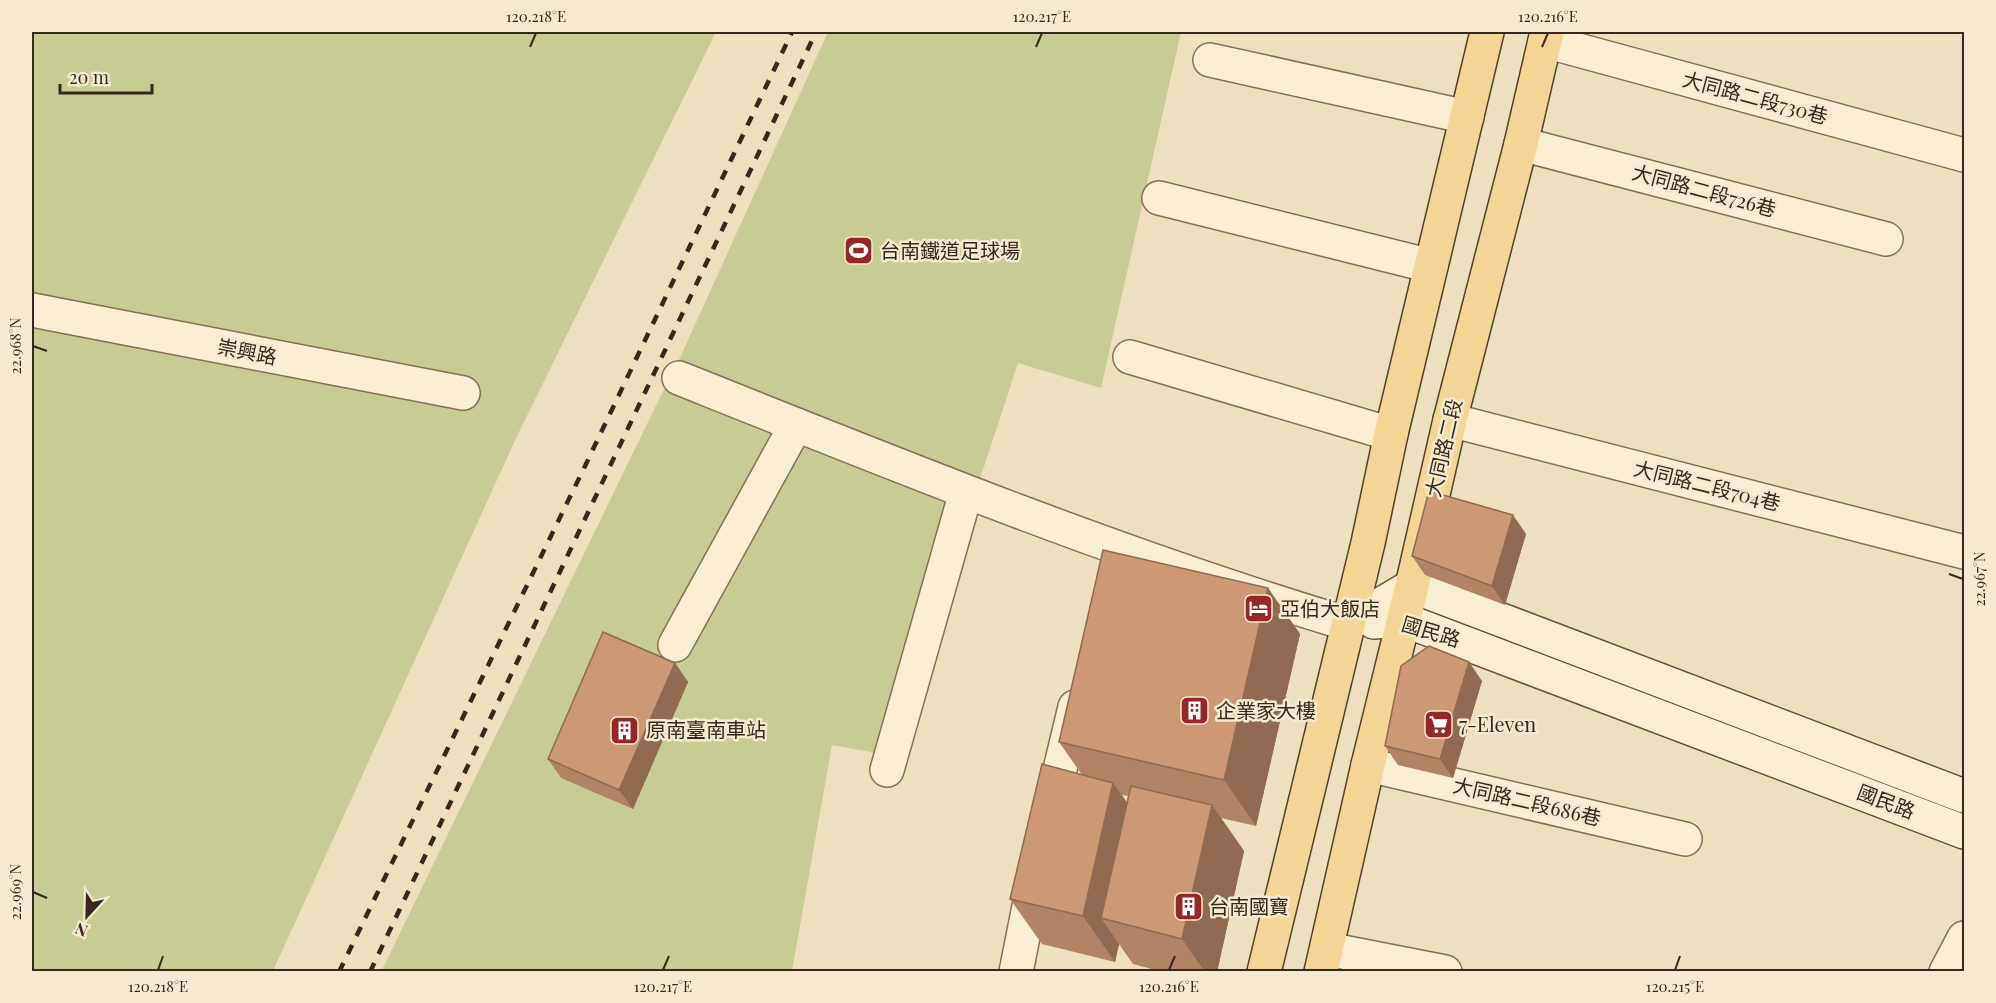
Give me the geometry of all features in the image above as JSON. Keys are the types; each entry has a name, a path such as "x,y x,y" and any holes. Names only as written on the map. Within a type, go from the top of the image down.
{"main road":[{"path":"1264,972 1368,543 1390,434 1487,32"},
{"name":"大同路二段","path":"1324,960 1450,420 1521,144 1546,36"}],"street":[{"name":"大同路二段730巷","path":"1546,36 1965,155"},
{"path":"1210,60 1467,117"},
{"name":"大同路二段726巷","path":"1521,144 1886,239"},
{"path":"1159,198 1431,266"},
{"name":"崇興路","path":"32,310 463,393"},
{"path":"1130,357 1390,434"},
{"path":"679,378 966,492 1281,604 1348,624"},
{"name":"大同路二段704巷","path":"1450,420 1965,552"},
{"path":"675,645 796,424"},
{"path":"887,770 966,492"},
{"path":"1105,579 1113,545"},
{"name":"國民路","path":"1348,624 1412,586 1965,796"},
{"name":"國民路","path":"1348,624 1404,620 1965,832"},
{"path":"1016,972 1042,845 1081,681"},
{"name":"大同路二段686巷","path":"1368,765 1685,839"},
{"path":"1946,972 1965,938"},
{"path":"1324,960 1445,972"}],"green space":[{"path":"32,32 716,32 518,434 273,971 32,971"},
{"path":"828,32 1181,32 1101,388 1018,363 980,479 678,362"},
{"path":"664,389 954,499 882,754 832,745 792,971 381,972"}],"building":[{"path":"1429,491 1513,515 1492,586 1412,556"},
{"name":"企業家大樓","path":"1103,550 1268,588 1224,780 1059,742"},
{"name":"原南臺南車站","path":"603,632 675,663 619,790 548,759"},
{"path":"1429,646 1469,662 1440,759 1385,746 1401,666"},
{"path":"1042,764 1113,783 1083,916 1010,899"},
{"path":"1131,786 1212,805 1182,939 1101,918"}],"railway":[{"path":"339,972 586,464 792,32"},
{"path":"370,972 816,32"}],"place":[{"name":"台南鐵道足球場","path":"859,251"},
{"name":"亞伯大飯店","path":"1259,609"},
{"name":"企業家大樓","path":"1195,711"},
{"name":"7-Eleven","path":"1438,725"},
{"name":"原南臺南車站","path":"625,730"},
{"name":"台南國寶","path":"1188,907"}]}
